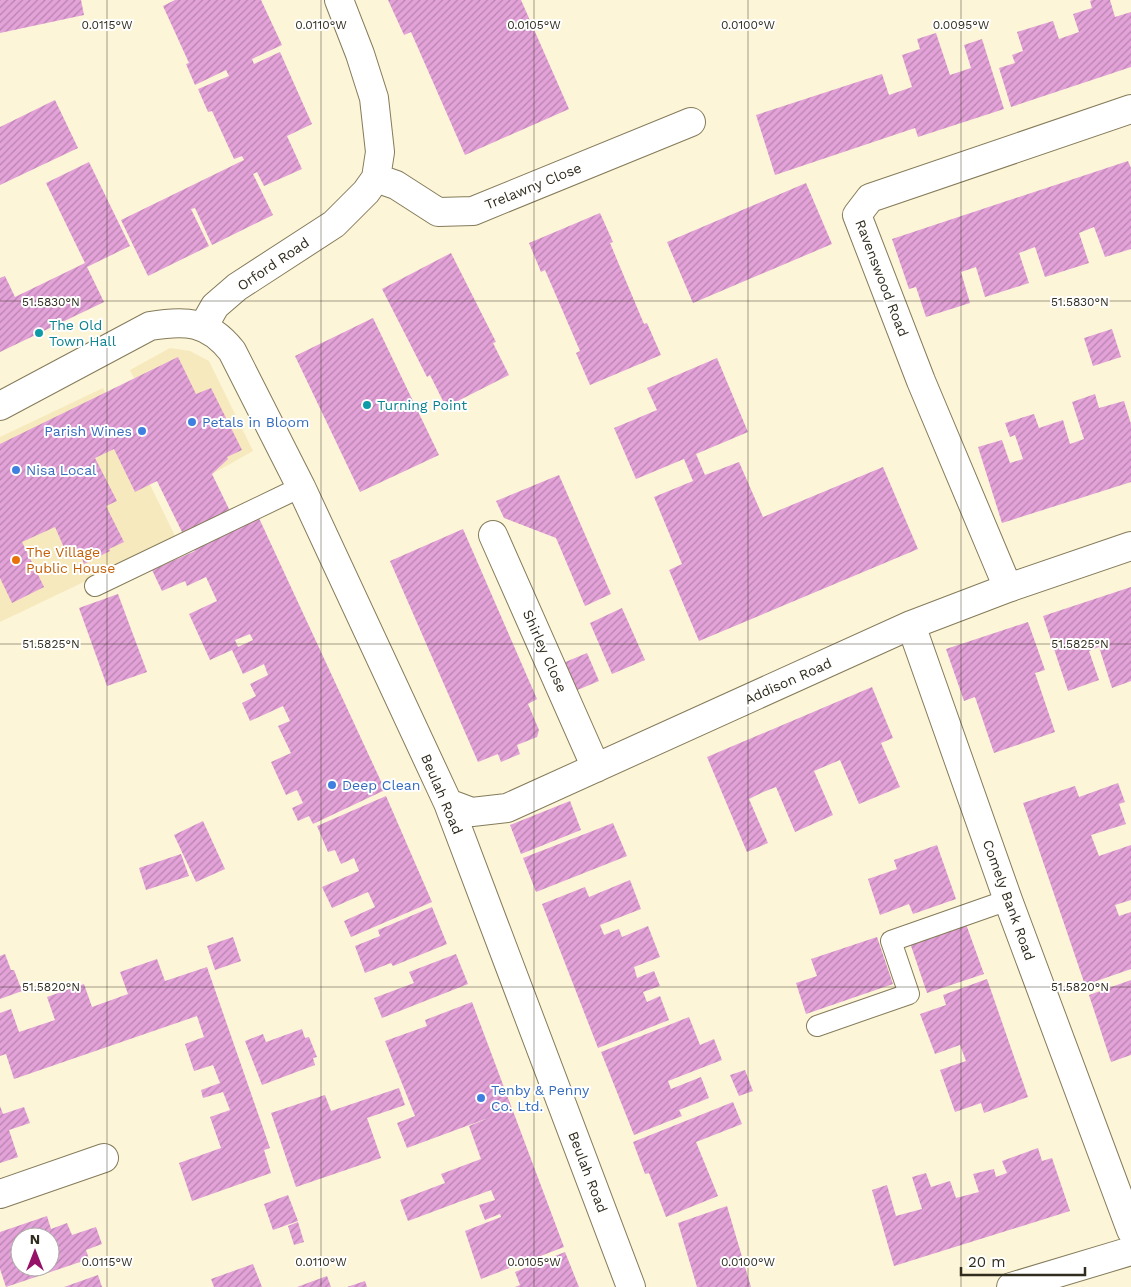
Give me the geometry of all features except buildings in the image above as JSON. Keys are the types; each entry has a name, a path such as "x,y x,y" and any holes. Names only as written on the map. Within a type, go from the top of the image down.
{"street":[{"name":"Orford Road","path":"203,327 215,306 237,288 334,224 366,192 376,178 380,152 374,98 360,54 339,0"},
{"name":"Ravenswood Road","path":"1008,588 921,381 857,215 870,198 1131,109"},
{"name":"Trelawny Close","path":"376,178 396,185 438,212 473,211 691,122"},
{"path":"0,406 150,326 176,322 203,327"},
{"name":"Beulah Road","path":"203,327 220,337 232,351 301,487 448,803 631,1287"},
{"name":"Shirley Close","path":"493,535 596,768"},
{"name":"Addison Road","path":"448,803 472,812 507,808 911,625 1008,588 1131,546"},
{"name":"Comely Bank Road","path":"911,625 1008,900 1131,1230"},
{"path":"0,1194 104,1158"},
{"path":"1011,1287 1131,1251"}],"lane":[{"path":"95,586 301,487"},
{"path":"817,1026 909,994 891,941 1008,900"}],"shaded area":[{"name":"Petals in Bloom","path":"170,348 190,351 209,361 253,451 212,474 179,470 130,370"},
{"path":"103,388 176,538 0,622 0,437"}],"place":[{"name":"The Old Town Hall","path":"39,333"},
{"name":"Turning Point","path":"367,405"},
{"name":"Petals in Bloom","path":"192,422"},
{"name":"Parish Wines","path":"142,431"},
{"name":"Nisa Local","path":"16,470"},
{"name":"The Village Public House","path":"16,560"},
{"name":"Deep Clean","path":"332,785"},
{"name":"Tenby & Penny Co. Ltd.","path":"481,1098"}]}
